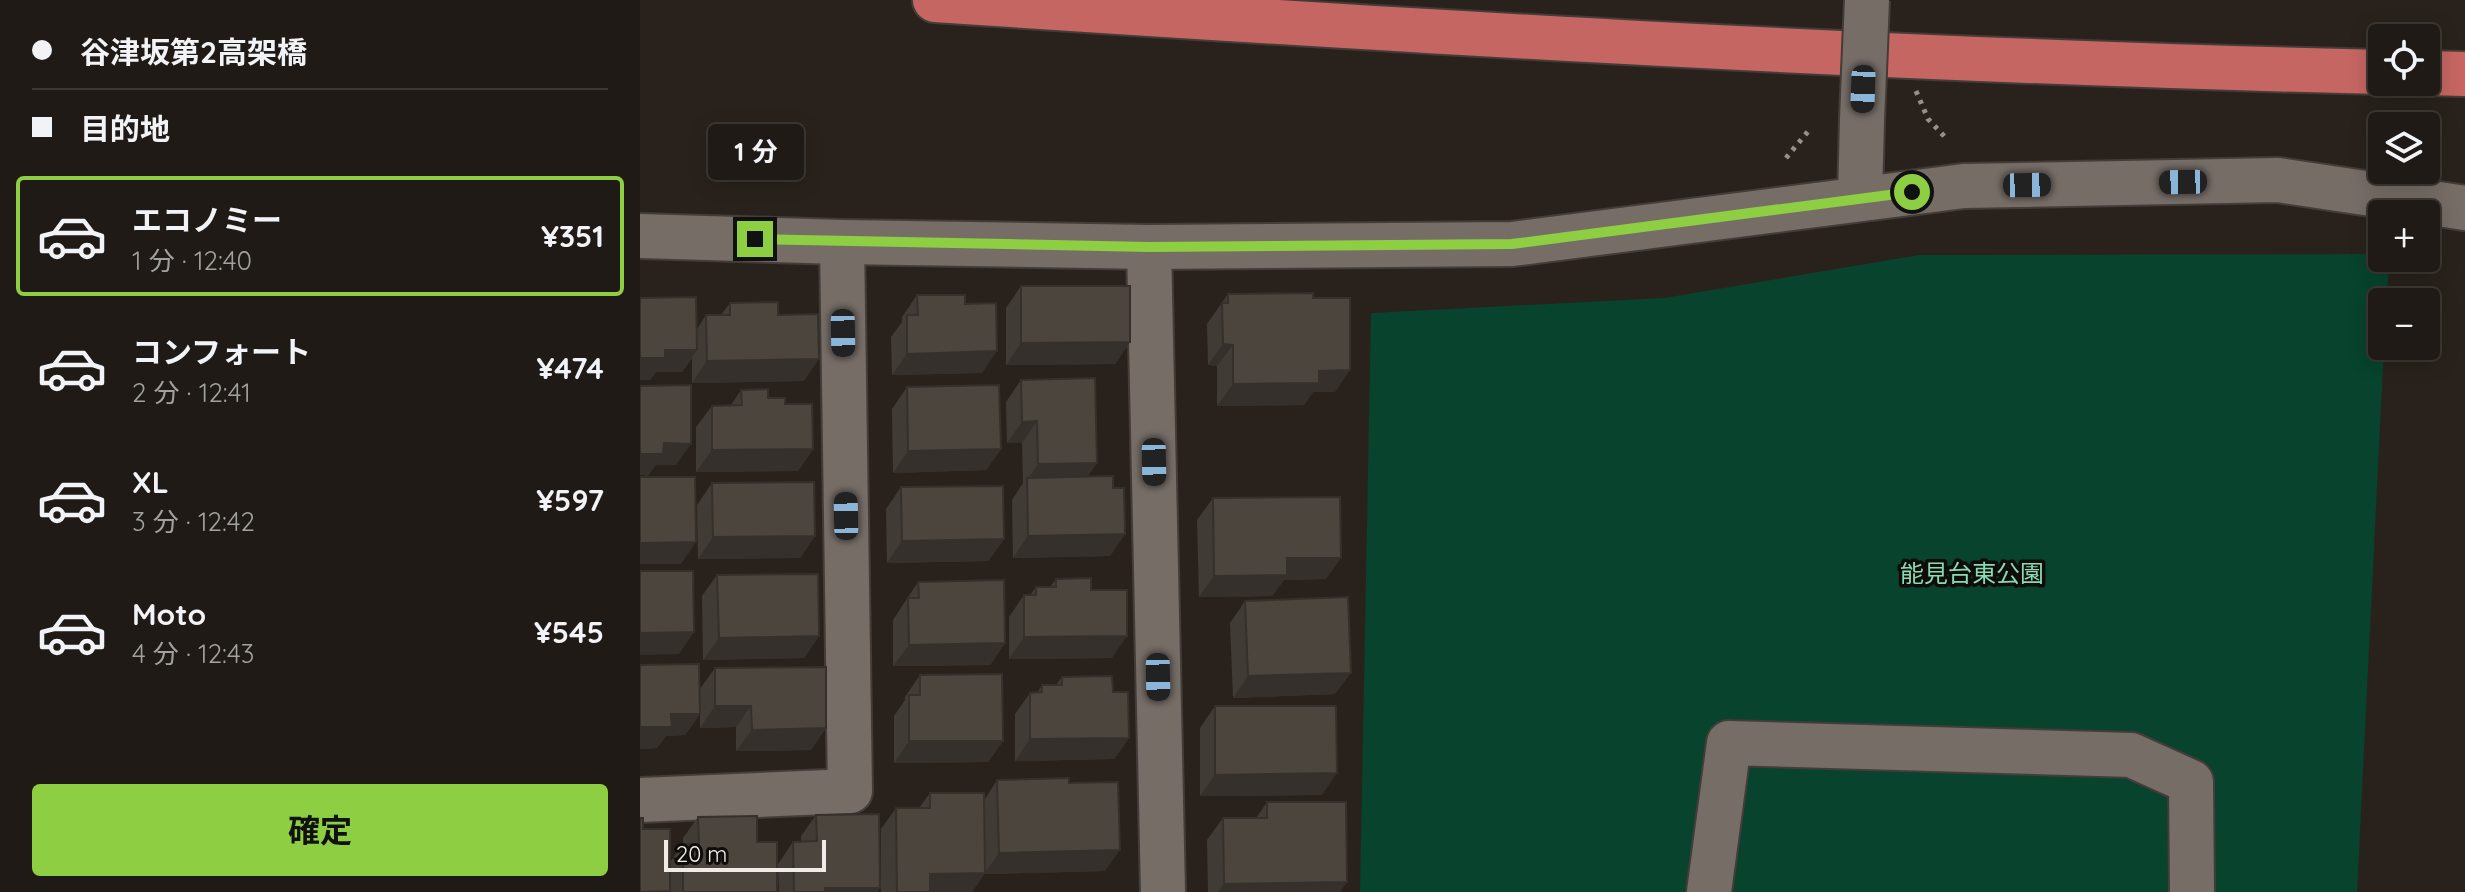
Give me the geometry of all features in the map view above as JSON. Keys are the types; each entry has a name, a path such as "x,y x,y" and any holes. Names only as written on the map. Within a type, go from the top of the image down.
{"highway":[{"path":"935,0 1204,18 2093,65 2368,72"},
{"path":"2440,73 2465,74"}],"street":[{"path":"1860,199 1867,0"},
{"path":"640,236 1149,247 1512,244 1964,186 2278,180 2465,208"},
{"path":"640,800 850,791 842,242"},
{"path":"1149,247 1163,892"},
{"path":"1709,892 1729,743 2131,755 2191,782 2192,892"}],"path":[{"path":"1785,159 1812,125"}],"green space":[{"name":"能見台東公園","path":"2368,254 2368,272 2388,272 2388,288 2368,288 2368,360 2383,360 2357,892 1360,892 1371,313 1664,298 1919,255"}],"building":[{"path":"1021,286 1130,286 1130,342 1021,343"},
{"path":"1313,293 1313,298 1350,298 1350,370 1319,371 1319,383 1233,384 1233,345 1223,344 1222,303 1228,303 1228,294"},
{"path":"917,295 965,295 965,304 996,303 997,351 907,354 907,315 918,315"},
{"path":"696,297 697,350 665,350 665,358 640,358 640,298"},
{"path":"778,302 778,315 818,314 819,359 707,361 706,315 730,315 730,303"},
{"path":"1095,378 1097,463 1038,464 1037,421 1022,422 1021,380"},
{"path":"691,385 691,444 664,443 663,454 640,454 640,386"},
{"path":"999,385 1001,449 908,451 907,387"},
{"path":"768,389 768,398 785,398 785,404 812,404 813,449 712,450 712,406 742,405 741,390"},
{"path":"1113,476 1113,488 1124,488 1125,534 1028,536 1027,478"},
{"path":"640,477 695,477 696,542 640,543"},
{"path":"814,482 815,536 713,537 712,483"},
{"path":"1003,486 1004,539 902,541 901,487"},
{"path":"1340,497 1341,558 1287,558 1287,575 1214,576 1213,498"},
{"path":"640,571 693,571 694,632 640,633"},
{"path":"818,574 819,636 719,638 717,575"},
{"path":"1091,578 1091,590 1127,590 1127,636 1024,637 1024,595 1036,595 1036,587 1056,587 1056,579"},
{"path":"1004,580 1005,643 909,645 908,598 919,598 918,582"},
{"path":"1348,597 1351,673 1248,676 1245,601"},
{"path":"699,664 700,714 671,714 672,727 640,727 640,665"},
{"path":"826,667 826,728 752,730 751,706 715,706 715,668"},
{"path":"1002,674 1003,741 909,741 909,695 920,695 920,675"},
{"path":"1112,676 1113,692 1128,692 1129,738 1030,739 1030,693 1042,692 1042,685 1062,685 1062,677"},
{"path":"1215,706 1336,706 1337,773 1215,775"},
{"path":"1069,778 1069,783 1118,782 1120,850 999,853 997,780"},
{"path":"930,793 984,793 985,873 930,874 930,892 897,892 896,808 930,808"},
{"path":"1267,802 1346,802 1347,882 1224,884 1223,818 1267,818"},
{"path":"879,814 880,888 825,888 825,892 794,892 793,842 817,841 816,815"},
{"path":"757,816 757,842 777,842 777,892 683,892 683,844 699,844 698,817"},
{"path":"640,818 643,818 643,829 670,829 670,891 640,892"}],"route":[{"path":"755,239 1149,247 1512,244 1912,192"}]}
